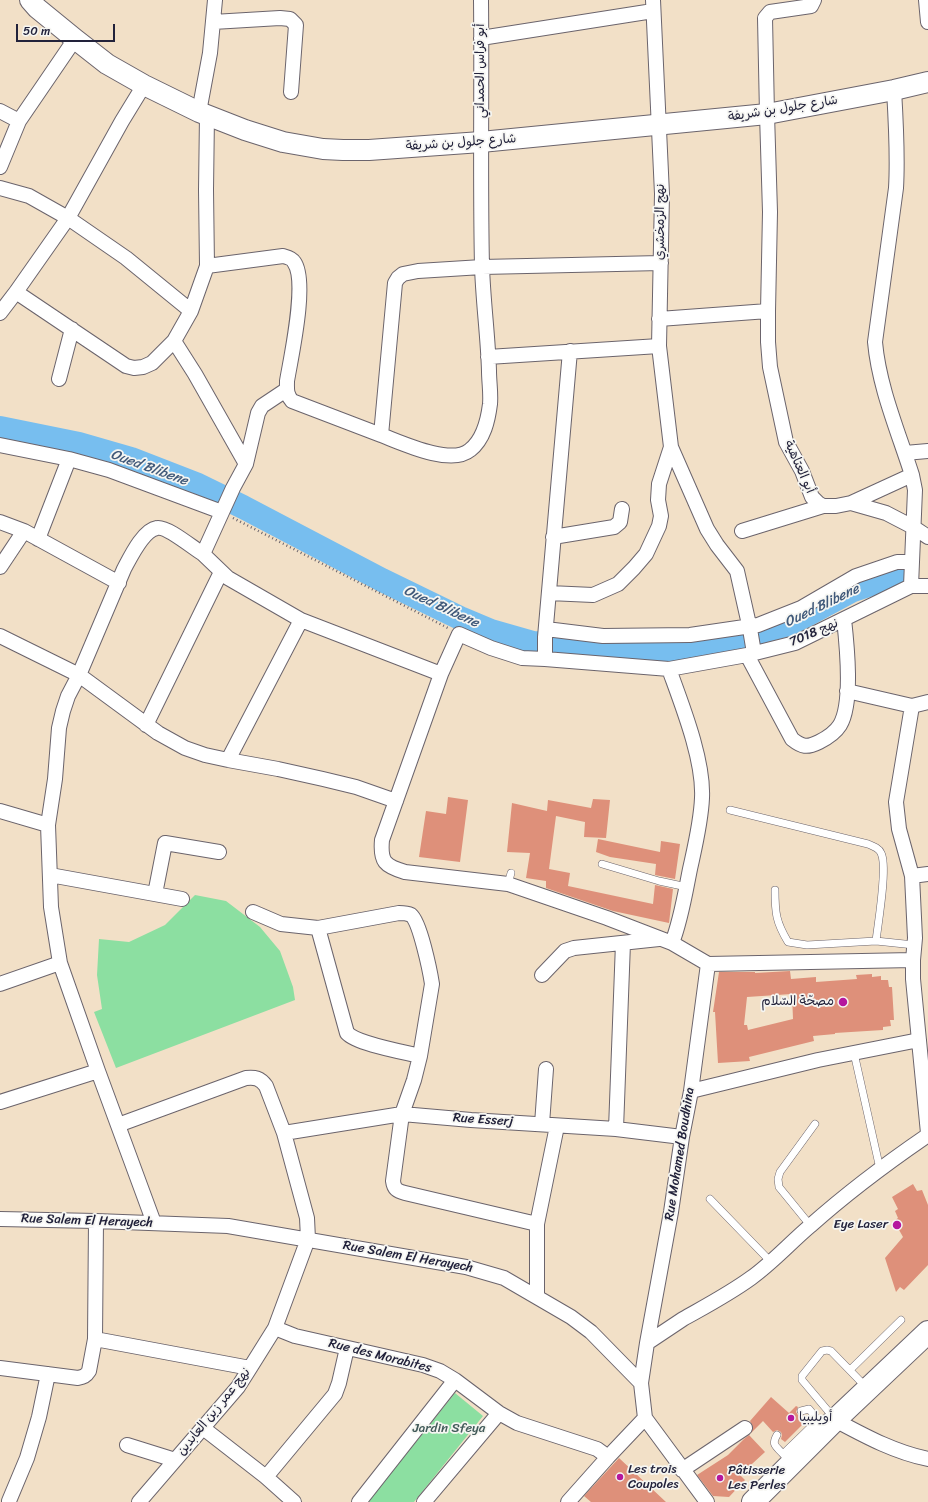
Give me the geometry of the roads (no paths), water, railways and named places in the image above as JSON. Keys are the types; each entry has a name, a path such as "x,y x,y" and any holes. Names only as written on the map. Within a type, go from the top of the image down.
{"main road":[{"name":"شارع جلول بن شريفة","path":"30,0 37,8 107,64 144,85 203,114 245,130 283,142 322,149 369,150 481,142 767,114 894,90 928,82"},
{"path":"753,1502 787,1459 827,1422 868,1388 927,1332"}],"street":[{"path":"16,292 126,366 134,368 143,367 152,363 174,341 192,311 207,266 203,114 215,0"},
{"name":"أبو فراس الحمداني","path":"286,390 292,401 381,435 440,455 458,456 470,451 476,445 484,431 488,418 490,402 482,267 481,0"},
{"name":"أبو العتاهية","path":"814,0 811,6 770,12 765,18 770,212 768,311 770,367 786,442 800,467 812,497 823,506 836,506 850,503 886,513 914,527 928,537"},
{"path":"926,0 928,22"},
{"path":"481,38 653,6"},
{"name":"نهج الزمخشري","path":"653,6 662,194 659,346"},
{"path":"213,22 280,18 290,19 296,25 291,92"},
{"path":"0,167 19,121 75,39"},
{"path":"0,313 68,218 122,121 144,85"},
{"path":"894,90 898,164 875,342 877,361 883,384 912,475 915,490 910,586"},
{"path":"0,111 19,121"},
{"path":"0,188 29,196 68,218 126,258 192,311"},
{"path":"203,554 233,488 246,464 258,413 262,406 286,390 298,320 299,275 295,262 284,256 207,266"},
{"path":"381,435 396,283 398,278 403,274 418,271 482,267 661,263"},
{"path":"659,319 768,311"},
{"path":"59,379 72,329"},
{"path":"174,341 192,368 246,464"},
{"path":"488,357 659,346 671,447 707,529 737,571 750,627 751,652 792,739 798,744 810,747 830,736 840,725 845,709 847,691 848,657 844,619"},
{"path":"545,657 553,537 570,351"},
{"path":"0,445 69,459 109,470 224,509"},
{"path":"549,593 593,596 618,584 646,554 659,526 659,484 671,447"},
{"path":"905,453 928,452"},
{"path":"38,539 69,459"},
{"path":"850,503 912,475"},
{"path":"742,531 823,506"},
{"path":"553,537 614,527 620,522 622,509"},
{"path":"0,522 24,531 119,583"},
{"path":"154,1223 60,963 51,907 48,825 60,722 68,696 79,675 124,569 138,544 150,531 157,528 164,529 203,554 228,578 301,620 441,674 382,840 381,853 386,863 394,869 405,872 509,878 666,941 708,964 913,960"},
{"path":"0,567 24,531"},
{"path":"546,633 603,636 690,635 750,627 801,608 856,576 897,562 911,562"},
{"path":"146,725 221,572"},
{"name":"نهج 7018","path":"441,674 459,634 491,648 522,658 545,657 670,669 795,643 910,586 928,586"},
{"path":"228,760 301,620"},
{"path":"0,636 79,675 146,725 185,748 204,755 323,779 396,801"},
{"path":"542,975 565,951 574,948 622,943 666,941 676,931 687,887 701,814 702,796 697,755 670,669"},
{"path":"847,691 912,706 928,702"},
{"path":"647,1343 683,1319 730,1293 771,1262 810,1226 880,1169 928,1134 913,979 915,938 912,876 899,829 896,802 912,706"},
{"path":"0,811 48,825"},
{"path":"155,894 165,843 219,852"},
{"path":"912,876 928,874"},
{"path":"50,875 182,899"},
{"path":"253,912 281,924 318,928 399,913 410,915 414,920 432,984 420,1056 414,1080 402,1114 393,1181 394,1188 398,1191 537,1224"},
{"path":"318,928 347,1033 350,1037 360,1041 420,1056"},
{"path":"616,1129 622,943"},
{"path":"0,984 60,963"},
{"name":"Rue Mohamed Boudhina","path":"640,1383 691,1091 708,964"},
{"path":"691,1091 757,1074 919,1040"},
{"path":"542,1124 546,1069"},
{"path":"0,1102 98,1071"},
{"name":"نهج عمر زين العابدين","path":"118,1125 246,1078 253,1077 261,1079 266,1086 284,1133 307,1218 308,1239 274,1328 238,1387 139,1502"},
{"name":"Rue Esserj","path":"284,1133 402,1114 616,1129 682,1136"},
{"path":"537,1296 537,1224 557,1126"},
{"name":"Rue Salem El Herayech","path":"0,1219 96,1220 228,1226 484,1271 504,1278 571,1317 591,1332 640,1383"},
{"path":"0,1368 78,1378 86,1375 89,1371 95,1339 96,1220"},
{"name":"Rue des Morabites","path":"274,1328 295,1336 423,1364 455,1380 499,1413 517,1424 597,1449 608,1457"},
{"path":"95,1339 250,1368"},
{"path":"266,1477 335,1394 339,1384 347,1348"},
{"path":"6,1499 27,1458 39,1418 48,1374"},
{"path":"359,1502 455,1380"},
{"path":"640,1383 645,1418 707,1502"},
{"path":"424,1502 499,1413"},
{"path":"568,1502 645,1418"},
{"path":"827,1422 908,1455 928,1459"},
{"path":"203,1428 266,1477 294,1502"},
{"path":"682,1470 744,1428"},
{"path":"127,1445 175,1460"}],"lane":[{"path":"730,810 868,844 876,848 881,853 884,866 876,941"},
{"path":"602,864 659,881 687,887"},
{"path":"775,890 775,911 779,928 788,942 807,945 876,941 914,945"},
{"path":"854,1053 880,1169"},
{"path":"810,1226 779,1187 778,1179 780,1172 815,1124"},
{"path":"710,1199 771,1262"},
{"path":"850,1370 901,1320"},
{"path":"827,1422 802,1380 802,1376 822,1351 831,1351 868,1388"},
{"path":"801,1411 809,1409 827,1422"},
{"path":"777,1435 774,1445 787,1459"}],"waterway":[{"name":"Oued Blibene","path":"0,428 79,444 131,459 198,485 382,580 460,618 491,631 533,643 656,652 694,649 790,624 853,590 898,575"}],"place":[{"name":"مصحّة السّلام","path":"843,1002"},
{"name":"Eye Laser","path":"897,1225"},
{"name":"أويليبيا","path":"791,1418"},
{"name":"Les trois Coupoles","path":"620,1477"},
{"name":"Pâtisserie Les Perles","path":"720,1478"}],"park label":[{"name":"Jardin Sfeya","path":"449,1429"}]}
